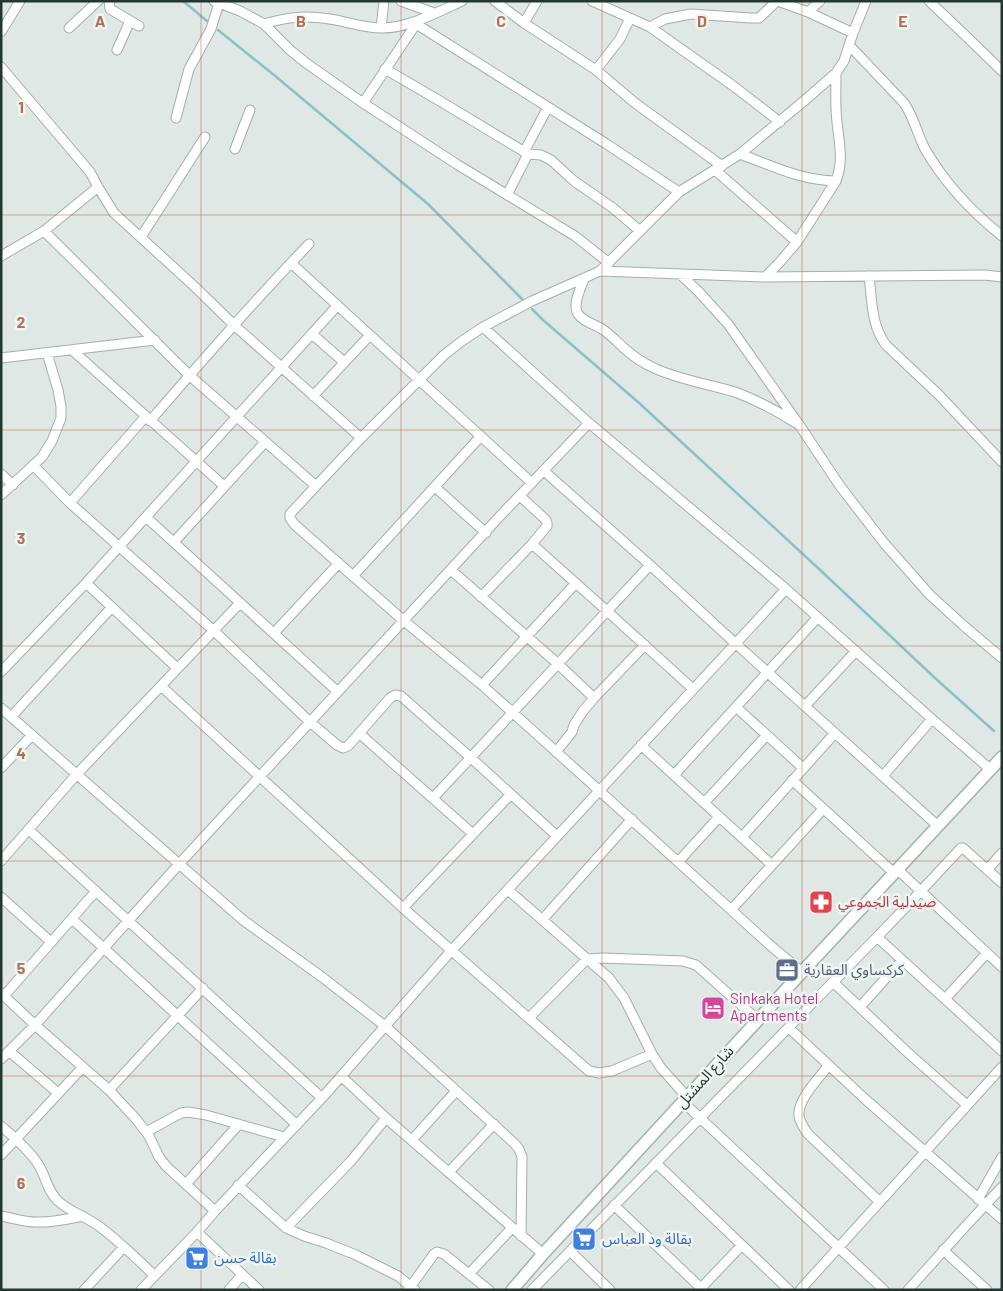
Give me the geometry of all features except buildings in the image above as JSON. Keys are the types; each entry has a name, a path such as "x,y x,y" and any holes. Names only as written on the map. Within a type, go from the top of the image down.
{"street":[{"path":"1,32 20,1"},
{"path":"69,28 98,1"},
{"path":"109,1 110,9 139,26"},
{"path":"381,28 384,1"},
{"path":"401,1 434,13"},
{"path":"264,24 296,16 311,16 381,28 396,27 414,23 462,1"},
{"path":"495,1 524,23 596,70 635,103 719,168 797,242"},
{"path":"524,23 537,1"},
{"path":"592,1 650,27 780,122"},
{"path":"650,27 665,19 691,14 759,18 778,1 808,12 853,33"},
{"path":"808,12 820,1"},
{"path":"802,972 482,685 404,621 294,524 290,514 361,438 444,355 482,327 532,301 600,271 679,192 740,154 836,73 844,61 866,1"},
{"path":"929,1 1002,71"},
{"path":"176,118 189,69 211,29 216,2 246,14 264,24 301,58 363,103 450,160 574,236 609,263"},
{"path":"596,70 620,39 630,18"},
{"path":"118,50 130,21"},
{"path":"363,103 414,23"},
{"path":"414,23 605,143 679,192"},
{"path":"849,45 910,111 924,147 960,198 1002,236"},
{"path":"1,67 90,172 108,206 114,213 194,286 234,326 361,438"},
{"path":"385,69 526,153 541,155 551,160 574,181 613,208 640,231"},
{"path":"764,277 780,264 797,242 836,181 840,171 840,143 836,120 836,73"},
{"path":"507,195 548,107"},
{"path":"235,150 250,110"},
{"path":"141,238 205,137"},
{"path":"740,154 802,177 836,181"},
{"path":"1,244 5,254 44,231 98,187"},
{"path":"44,231 190,375 316,486"},
{"path":"70,503 309,244"},
{"path":"291,263 532,483"},
{"path":"600,271 764,277 985,275 1002,277"},
{"path":"680,274 728,324 840,486 884,543 930,595 1002,658"},
{"path":"869,276 876,327 886,345 939,395 1002,462"},
{"path":"584,278 577,298 577,312 581,317 604,330 637,358 654,368 674,376 734,392 759,401 800,426"},
{"path":"1,672 237,418 337,306"},
{"path":"482,327 589,423 786,589 990,769"},
{"path":"312,334 344,362"},
{"path":"313,396 370,335"},
{"path":"1,358 155,340"},
{"path":"72,350 224,486"},
{"path":"1,495 47,450 61,418 62,406 46,353"},
{"path":"1,1059 35,1025 259,777 589,423"},
{"path":"353,576 481,436"},
{"path":"174,542 265,442"},
{"path":"33,465 70,503 213,630 337,746 343,748 348,746 390,698 395,695 400,696 557,836"},
{"path":"544,471 650,564 938,826"},
{"path":"1,474 13,485"},
{"path":"435,487 486,532"},
{"path":"481,597 547,526 547,523 520,496"},
{"path":"146,517 338,692"},
{"path":"532,544 693,689"},
{"path":"274,634 339,563"},
{"path":"433,798 650,564"},
{"path":"451,570 594,698"},
{"path":"86,582 177,668"},
{"path":"482,685 576,583"},
{"path":"141,1290 322,1098 451,951 786,589"},
{"path":"1,861 77,774 240,602"},
{"path":"11,716 112,607"},
{"path":"674,774 818,617"},
{"path":"556,752 572,732 583,711 645,645"},
{"path":"805,706 856,651"},
{"path":"160,686 403,908 589,1071 599,1074 612,1071 652,1054"},
{"path":"736,707 803,768"},
{"path":"1,708 242,920 322,977 385,1026 514,1143 522,1157 522,1236"},
{"path":"883,776 932,719"},
{"path":"359,733 473,834"},
{"path":"742,837 835,733"},
{"path":"1,768 32,735"},
{"path":"704,803 767,735"},
{"path":"641,745 772,865"},
{"name":"شارع المشتل","path":"512,1290 1002,756"},
{"path":"792,780 823,809 920,891 1002,967"},
{"path":"403,908 511,794"},
{"path":"731,910 823,809"},
{"path":"678,862 719,817"},
{"path":"542,920 632,819"},
{"path":"29,830 322,1098"},
{"path":"532,1290 789,1028 960,848 963,848 1002,883"},
{"path":"987,870 1002,853"},
{"path":"508,890 609,978 624,998 660,1068 701,1118 884,1290"},
{"path":"96,891 3,994 109,1090 146,1132 166,1166 214,1211"},
{"path":"1,897 51,942"},
{"path":"72,919 296,1125"},
{"path":"877,937 1002,1051"},
{"path":"945,999 987,953"},
{"path":"529,1018 587,959 603,958 663,960 688,962 696,965 758,1020"},
{"path":"860,1007 902,960"},
{"path":"833,982 967,1105"},
{"path":"109,1090 203,988"},
{"path":"789,1028 925,1152 1002,1219"},
{"path":"8,1051 58,1093"},
{"path":"829,1065 803,1100 798,1114 801,1123 808,1134 880,1202"},
{"path":"1,1155 83,1067"},
{"path":"800,1290 1002,1067"},
{"path":"341,1076 386,1118 543,1254"},
{"path":"412,1140 456,1091"},
{"path":"146,1132 181,1113 188,1112 201,1113 284,1137"},
{"path":"286,1228 351,1161 386,1118"},
{"path":"186,1184 239,1124"},
{"path":"448,1172 494,1124"},
{"path":"1,1126 16,1138 37,1163 57,1200 65,1207 100,1227 154,1275"},
{"path":"978,1199 1002,1156"},
{"path":"656,1162 789,1290"},
{"path":"238,1185 286,1228 356,1255 398,1276 412,1289 437,1252 444,1254 489,1290"},
{"path":"908,1290 1002,1188"},
{"path":"614,1205 702,1289 742,1245"},
{"path":"1,1216 22,1221 51,1222 83,1216"},
{"path":"469,1274 512,1228"},
{"path":"196,1232 259,1290"},
{"path":"84,1290 124,1247"},
{"path":"944,1250 987,1290"},
{"path":"570,1252 610,1290"},
{"path":"229,1290 242,1275"}],"waterway":[{"path":"183,1 207,21"},
{"path":"218,30 428,204 522,299"},
{"path":"532,309 638,402 994,731"}],"place":[{"name":"صيدلية الجموعي","path":"821,902"},
{"name":"كركساوي العقارية","path":"787,970"},
{"name":"Sinkaka Hotel Apartments","path":"713,1008"},
{"name":"بقالة ود العباس","path":"584,1239"},
{"name":"بقالة حسن","path":"197,1258"}]}
